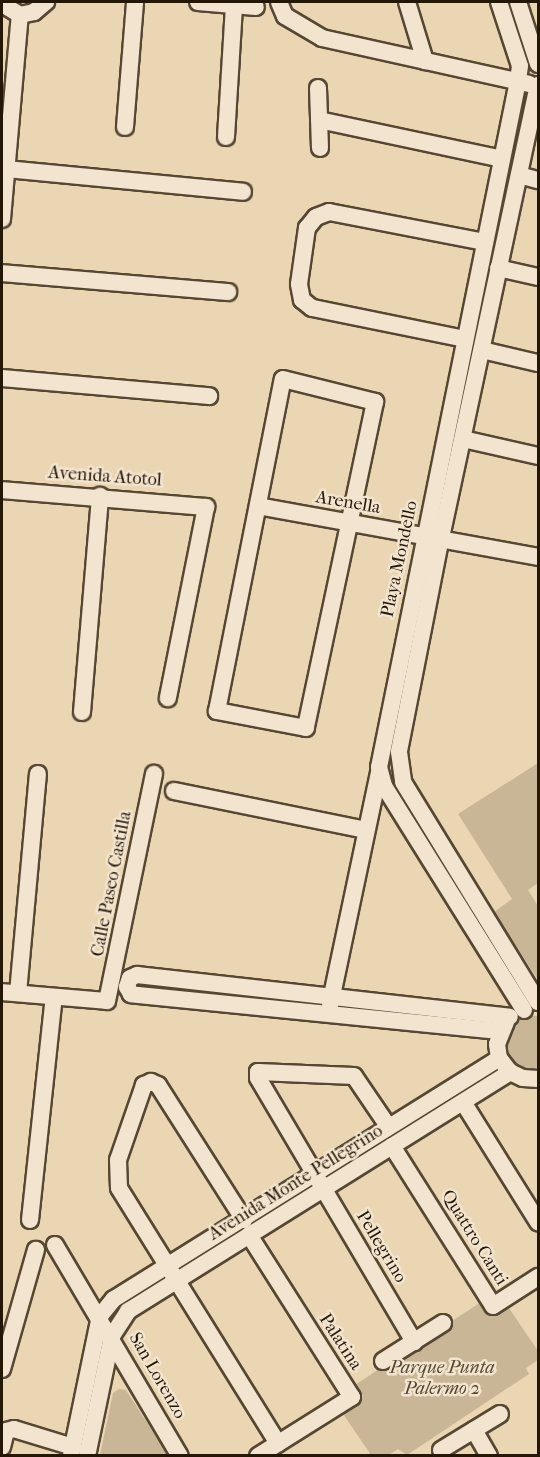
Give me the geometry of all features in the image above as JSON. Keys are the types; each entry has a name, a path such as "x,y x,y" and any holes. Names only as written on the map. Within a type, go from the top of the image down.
{"street":[{"path":"2,4 20,15 34,12 46,2"},
{"path":"125,127 135,2"},
{"path":"198,2 256,7"},
{"path":"279,2 285,16 322,38 538,86"},
{"path":"407,2 425,61"},
{"name":"Playa Mondello","path":"499,2 520,66 465,339 399,767 403,782 538,1002"},
{"path":"518,2 538,64"},
{"path":"226,137 234,5"},
{"path":"2,219 20,15"},
{"path":"2,62 13,86"},
{"name":"Playa Mondello","path":"329,1015 379,767 433,536 463,440 538,86"},
{"path":"318,88 320,148"},
{"path":"319,120 502,159"},
{"path":"6,169 243,192"},
{"path":"519,176 538,180"},
{"path":"465,339 312,308 302,300 299,284 307,228 316,217 329,212 485,242"},
{"path":"498,268 538,277"},
{"path":"2,273 228,292"},
{"path":"482,350 538,363"},
{"path":"2,378 209,396"},
{"path":"283,379 375,402 351,523 306,728 217,711 283,379"},
{"path":"463,440 538,456"},
{"name":"Avenida Atotol","path":"2,490 100,496 206,507 168,698"},
{"path":"82,712 100,496"},
{"name":"Arenella","path":"258,506 433,536 538,557"},
{"path":"379,767 384,786 524,1013"},
{"path":"30,1220 54,997 10,992 38,774"},
{"name":"Calle Paseo Castilla","path":"54,997 107,1001 154,774"},
{"path":"174,791 366,830"},
{"path":"440,875 455,866"},
{"path":"137,975 331,996 524,1013 499,1031 131,994 127,987 130,978 137,975"},
{"path":"499,1031 499,1058 510,1072 523,1078 538,1079"},
{"name":"Avenida Monte Pellegrino","path":"111,1336 128,1311 179,1280 314,1173 499,1058"},
{"name":"Pellegrino","path":"388,1126 354,1076 261,1069 258,1078 414,1342"},
{"name":"Avenida Monte Pellegrino","path":"100,1316 114,1299 170,1265 324,1190 510,1072"},
{"path":"246,1228 158,1085 151,1082 144,1085 117,1174 119,1188 170,1265 278,1443"},
{"path":"463,1102 538,1222"},
{"name":"Quattro Canti","path":"392,1146 493,1306 538,1277"},
{"name":"Palatina","path":"246,1228 352,1397 258,1455"},
{"name":"San Lorenzo","path":"55,1245 100,1316 180,1455"},
{"path":"2,1369 36,1250"},
{"path":"77,1453 100,1316"},
{"path":"383,1361 443,1323"},
{"path":"77,1453 111,1336"},
{"path":"441,1450 500,1414"},
{"path":"2,1447 6,1431 14,1429 77,1453"},
{"path":"474,1430 489,1455"}],"green space":[{"path":"538,763 538,883 528,890 538,906 538,980 494,912 512,899 458,814"},
{"path":"526,1015 538,1016 538,1071 519,1067 506,1053 506,1034 517,1019"},
{"name":"Parque Punta Palermo 2","path":"481,1302 491,1316 507,1305 538,1351 538,1360 526,1368 529,1374 407,1455 398,1449 389,1455 371,1455 341,1411 363,1396 355,1385"},
{"path":"119,1389 126,1390 168,1455 100,1455 113,1393"}]}
